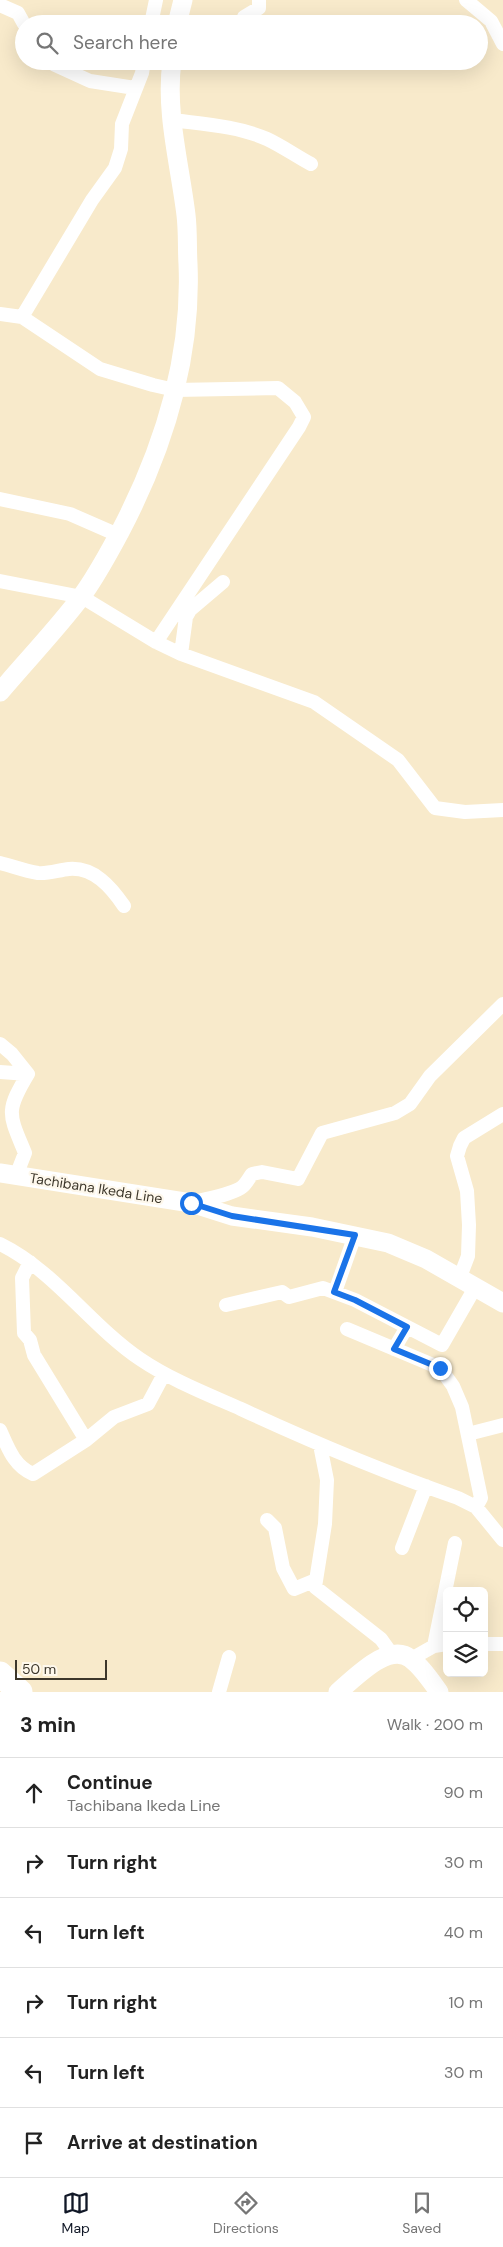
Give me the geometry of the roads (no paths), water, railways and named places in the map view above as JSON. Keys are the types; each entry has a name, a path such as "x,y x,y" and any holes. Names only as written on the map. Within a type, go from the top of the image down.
{"highway":[{"path":"0,1674 20,1692"}],"street":[{"path":"153,15 156,0"},
{"path":"180,15 182,0"},
{"path":"248,15 260,8 260,0"},
{"path":"466,0 484,15"},
{"path":"0,5 19,15"},
{"path":"488,18 503,44"},
{"path":"66,70 90,81 134,88"},
{"path":"22,318 92,200 115,168 121,149 122,124 134,88 142,70"},
{"path":"0,692 82,597 106,559 138,496 158,448 176,390 184,337 189,278 186,218 172,120 170,92 171,70"},
{"path":"172,120 216,125 250,133 267,139 311,164"},
{"path":"0,314 22,318 100,369 176,390 278,388 295,402 304,417 156,642"},
{"path":"0,499 70,514 118,535"},
{"path":"0,581 82,597 156,642 181,654 314,702 398,760 435,808 465,812 503,810"},
{"path":"181,654 186,617 190,610 223,582"},
{"path":"0,862 40,873 69,869 91,872 112,890 124,906"},
{"path":"191,1203 211,1196 230,1193 242,1187 252,1174 262,1172 298,1180 322,1133 395,1113 410,1104 430,1076 490,1014 503,1004"},
{"path":"0,1044 12,1054 28,1074"},
{"path":"0,1072 28,1074"},
{"path":"8,1174 25,1153 11,1117 11,1109 16,1092 28,1074"},
{"path":"460,1277 468,1256 469,1225 467,1191 457,1156 464,1138 503,1114"},
{"name":"Tachibana Ikeda Line","path":"8,1174 191,1203 232,1216 355,1235 388,1243 426,1259 503,1303"},
{"path":"334,1292 355,1235"},
{"path":"0,1244 30,1262 108,1333 138,1358 164,1374 320,1445 458,1498 476,1507 503,1540"},
{"path":"30,1262 22,1278 24,1333 30,1340 34,1355 86,1440"},
{"path":"226,1305 282,1292 289,1297 323,1288 355,1300 442,1345 476,1286"},
{"path":"394,1349 407,1327"},
{"path":"347,1329 440,1368 453,1386 462,1407 481,1498 476,1507"},
{"path":"0,1430 12,1457 24,1470 33,1474 86,1440 114,1418 148,1404 164,1374"},
{"path":"468,1434 503,1425"},
{"path":"320,1445 327,1480 325,1524 315,1587 381,1640 391,1653"},
{"path":"402,1548 426,1486"},
{"path":"267,1520 275,1528 283,1568 294,1589 316,1580"},
{"path":"411,1659 440,1645 455,1543"},
{"path":"488,1644 503,1644"},
{"path":"338,1692 370,1666 391,1653 400,1653 411,1659 439,1692"},
{"path":"219,1692 229,1657"}]}
